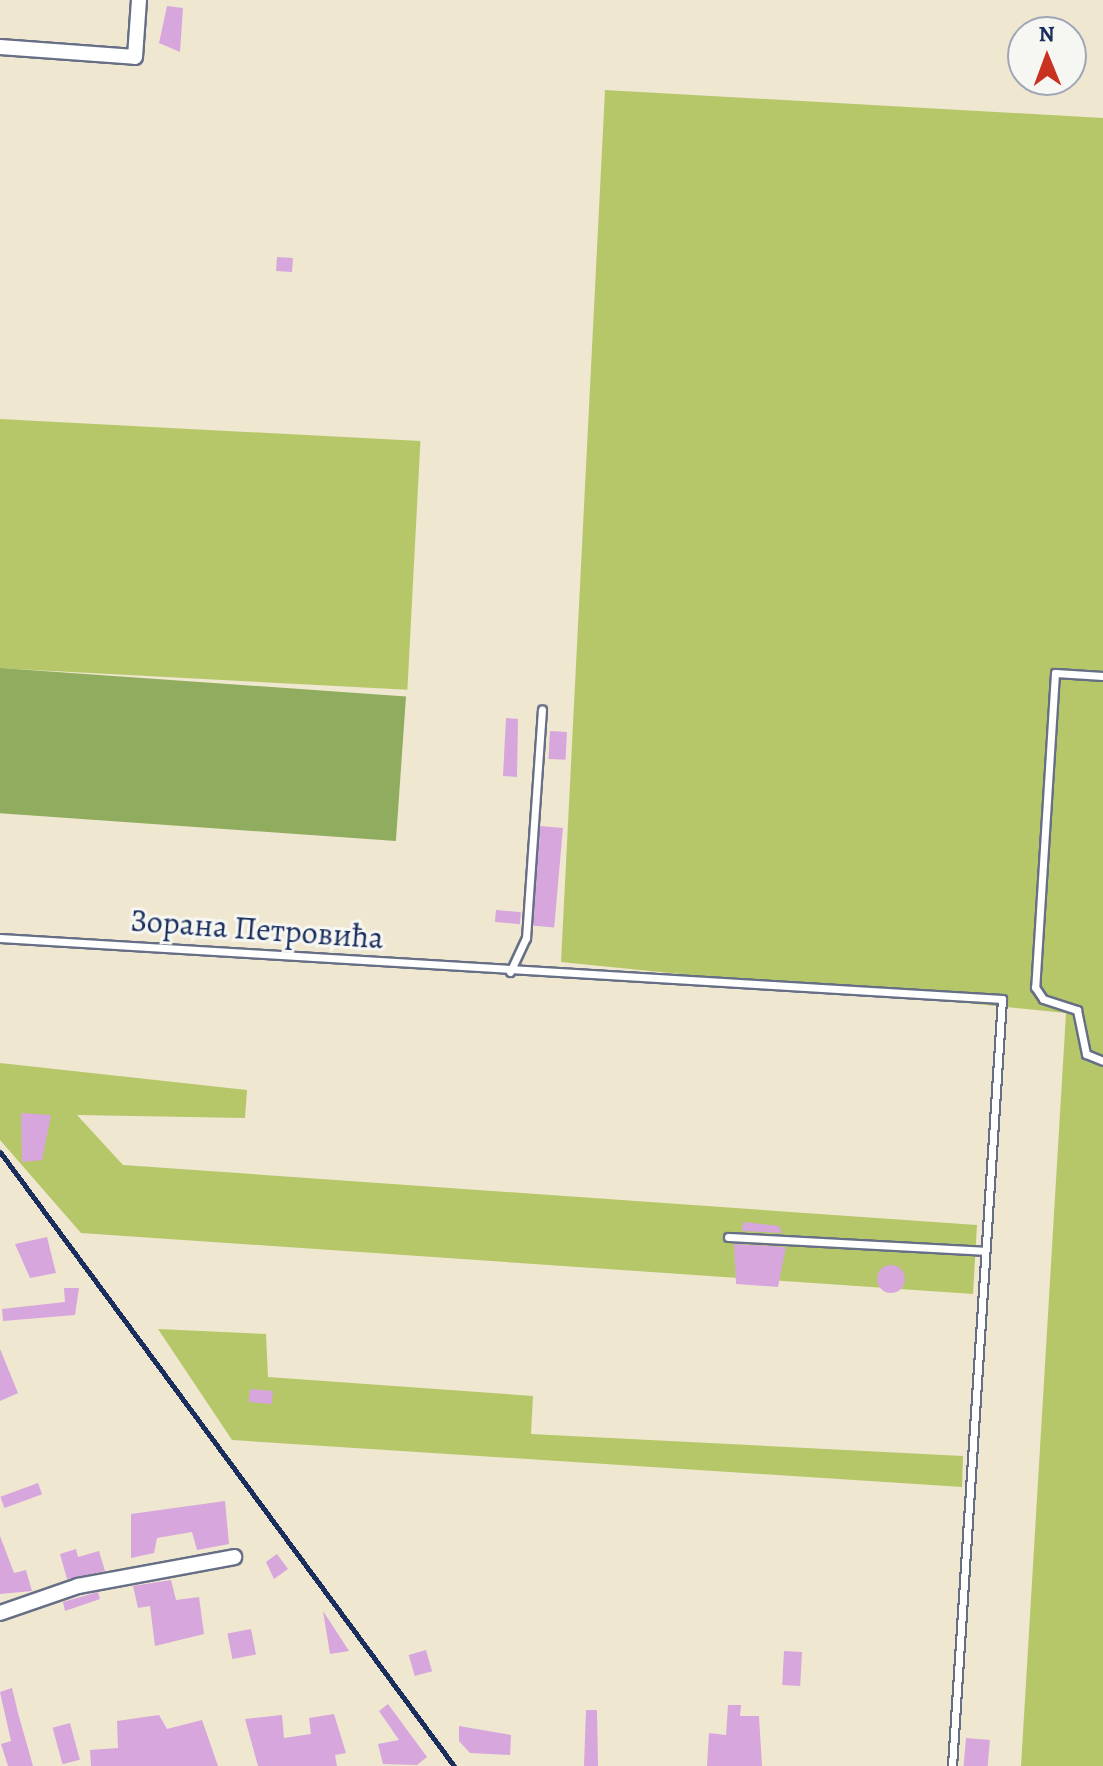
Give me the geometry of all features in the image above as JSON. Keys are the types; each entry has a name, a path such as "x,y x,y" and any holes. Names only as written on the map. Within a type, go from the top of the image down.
{"street":[{"path":"0,47 135,57 139,0"},
{"path":"0,1613 78,1586 234,1557"}],"lane":[{"path":"1103,676 1055,673 1035,987 1043,999 1077,1010 1086,1054 1103,1061"},
{"path":"510,972 526,938 542,710"},
{"name":"Зорана Петровића","path":"0,938 510,972 1002,999 985,1251"},
{"path":"728,1237 985,1251 952,1766"}],"green space":[{"path":"605,90 1103,118 1103,1766 1021,1766 1066,1013 561,962"},
{"path":"0,419 420,441 407,690 0,668"},
{"path":"0,668 406,696 396,841 0,813"},
{"path":"0,1063 247,1090 245,1118 77,1115 123,1165 977,1225 973,1294 81,1233 0,1140"},
{"path":"158,1329 266,1334 268,1377 533,1396 531,1434 963,1456 962,1487 232,1440"}],"building":[{"path":"167,6 183,8 180,52 159,43"},
{"path":"277,257 293,258 292,272 276,271"},
{"path":"506,718 518,719 517,777 503,776"},
{"path":"550,731 567,732 566,760 549,759"},
{"path":"540,826 563,828 554,928 531,926"},
{"path":"496,910 521,912 520,924 495,922"},
{"path":"21,1113 51,1115 42,1160 22,1162"},
{"path":"743,1222 779,1226 782,1233 742,1231"},
{"path":"47,1237 56,1273 30,1278 15,1244"},
{"path":"734,1244 786,1247 778,1287 736,1284"},
{"path":"891,1265 901,1269 905,1279 901,1289 891,1293 881,1289 877,1279 881,1269"},
{"path":"64,1288 79,1288 75,1315 3,1321 2,1309 65,1302"},
{"path":"0,1349 18,1393 0,1401"},
{"path":"250,1389 273,1391 272,1404 249,1402"},
{"path":"38,1483 42,1494 5,1508 0,1497"},
{"path":"225,1501 229,1544 197,1550 192,1532 157,1538 154,1553 131,1558 131,1514"},
{"path":"0,1536 14,1573 26,1570 32,1591 0,1594"},
{"path":"76,1549 78,1557 99,1551 105,1571 67,1579 60,1554"},
{"path":"277,1554 288,1569 274,1579 266,1562"},
{"path":"171,1580 176,1600 199,1597 204,1634 155,1646 150,1606 138,1608 133,1586"},
{"path":"98,1592 100,1599 65,1611 63,1602"},
{"path":"323,1611 349,1651 330,1654"},
{"path":"251,1629 256,1655 232,1659 227,1634"},
{"path":"426,1650 432,1671 415,1676 409,1655"},
{"path":"784,1651 802,1652 800,1686 782,1685"},
{"path":"12,1688 33,1766 8,1766 1,1744 11,1741 0,1692"},
{"path":"388,1704 427,1757 417,1765 383,1764 378,1744 399,1740 379,1711"},
{"path":"728,1705 741,1705 740,1716 759,1716 762,1766 707,1766 709,1733 726,1735"},
{"path":"586,1710 597,1710 598,1766 584,1766"},
{"path":"334,1714 346,1753 335,1755 337,1766 258,1766 245,1719 282,1715 284,1738 311,1734 309,1718"},
{"path":"159,1715 167,1729 202,1720 218,1766 91,1766 90,1750 118,1748 117,1721"},
{"path":"70,1723 80,1760 62,1764 53,1728"},
{"path":"459,1726 511,1735 510,1755 470,1753 459,1741"},
{"path":"966,1738 990,1740 988,1766 964,1766"}],"railway":[{"path":"0,1152 454,1766"}]}
